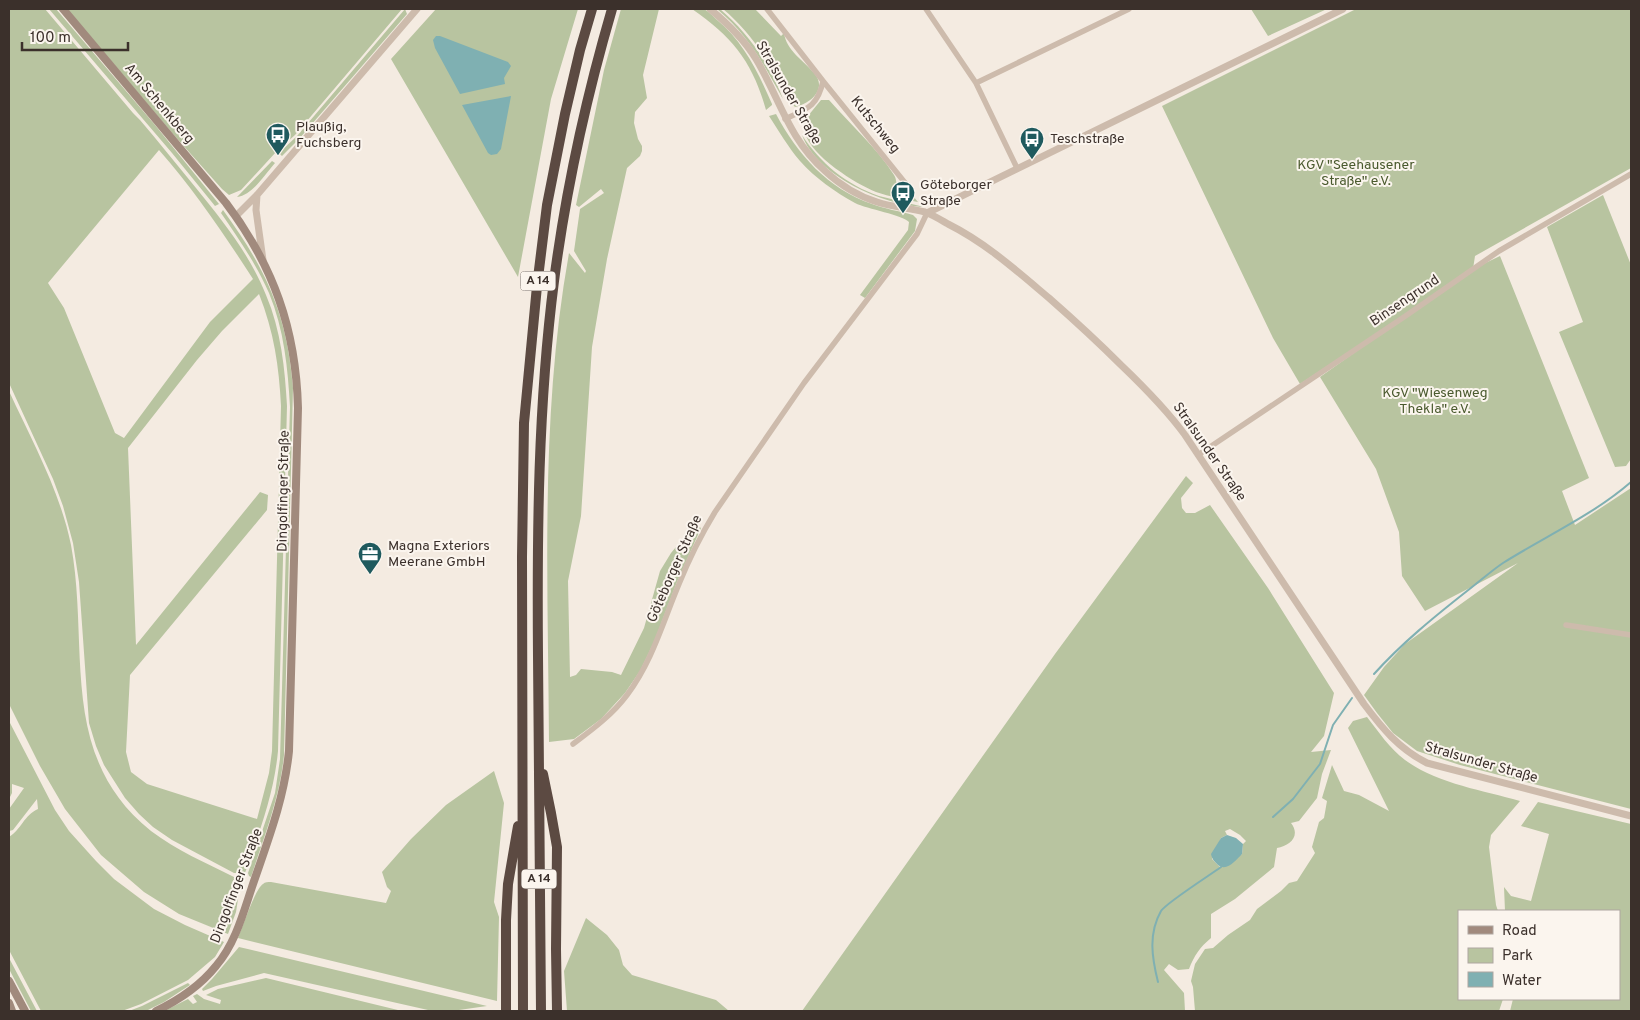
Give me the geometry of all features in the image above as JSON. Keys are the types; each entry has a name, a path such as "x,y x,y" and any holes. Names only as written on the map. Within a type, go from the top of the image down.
{"highway":[{"name":"A 14","path":"523,1011 522,519 524,424 547,205 565,114 592,9"},
{"name":"A 14","path":"541,1008 538,508 541,427 554,282 569,185 596,61 612,9"},
{"path":"538,754 557,847 557,1009"},
{"path":"506,1011 508,884 522,800"}],"main road":[{"name":"Am Schenkberg","path":"63,9 236,216"},
{"name":"Dingolfinger Straße","path":"156,1011 195,988 210,974 223,957 241,920 279,808 289,751 298,390 292,341 277,292 263,260 236,216"},
{"path":"9,981 25,1011"},
{"path":"9,1003 12,1011"}],"street":[{"path":"236,216 257,195 417,9"},
{"name":"Stralsunder Straße","path":"710,9 736,33 756,59 785,119 797,139 810,157 826,172 843,185 876,202 927,213 984,245 1081,326 1153,397 1173,419 1198,455 1364,704 1399,745 1410,754 1427,763 1631,816"},
{"name":"Kutschweg","path":"767,9 906,184"},
{"path":"926,9 976,83 1017,168"},
{"path":"976,83 1129,9"},
{"path":"927,213 1343,9"},
{"path":"785,119 809,108 821,93 823,81"},
{"name":"Binsengrund","path":"1198,455 1499,251 1631,174"},
{"path":"257,195 256,210 263,260"},
{"name":"Göteborger Straße","path":"573,744 598,725 627,695 642,672 655,645 679,583 703,531 804,383 917,234 927,213"},
{"path":"1566,625 1631,635"}],"green space":[{"path":"9,9 45,9 140,120 226,226 260,280 279,336 287,406 278,751 273,783 261,828 245,873 234,873 172,840 153,827 125,798 104,765 89,723 79,582 73,543 53,479 9,383","holes":["159,150 208,213 253,279 210,322 124,438 115,433 64,308 48,283","259,294 275,349 281,406 272,751 269,773 257,819 147,784 131,772 126,752 130,675 267,510 268,495 260,492 136,645 128,448 197,360 222,331"]},
{"path":"49,9 56,9 155,125 219,204 215,206"},
{"path":"67,9 402,9 295,135 276,152 241,190 229,195 173,134"},
{"path":"405,9 407,14 299,139 282,156 279,153 297,136"},
{"path":"436,9 578,9 551,99 518,277 391,59"},
{"path":"621,9 659,9 643,75 647,98 635,112 634,123 642,151 640,156 627,168 607,259 592,347 581,516 568,581 570,677 576,675 581,669 612,672 621,675 644,628 660,571 671,553 695,524 701,528 677,582 654,642 640,671 625,693 601,719 574,739 549,742 547,558 550,435 554,374 569,253 585,273 586,271 574,251 580,209 604,193 601,189 579,207 576,205 604,70"},
{"path":"692,9 707,11 735,37 756,69 772,104 766,110 755,78 740,52 719,30"},
{"path":"717,9 720,9 730,18 749,39 765,61 783,99 747,40"},
{"path":"723,9 755,9 781,36 784,33 788,45 818,79 819,85 815,95 806,103 795,107 755,43"},
{"path":"1251,9 1327,9 1268,36"},
{"path":"1356,9 1631,9 1631,168 1475,256 1473,269 1500,256 1589,478 1562,491 1575,525 1631,488 1631,809 1460,765 1417,751 1393,733 1364,695 1384,667 1405,644 1518,563 1425,611 1402,576 1399,532 1376,469 1320,377 1450,285 1300,384 1273,338 1162,106"},
{"path":"821,100 829,100 880,155 894,175 897,190 901,195 908,190 918,202 886,195 867,188 846,176 816,151 809,142 803,122"},
{"path":"776,114 784,129 804,156 815,168 841,189 877,206 913,215 917,219 915,231 865,298 860,295 908,230 909,222 900,217 855,203 819,179 796,156 769,116"},
{"path":"802,135 826,164 856,186 879,196 924,207 890,201 853,186 822,163 810,150"},
{"path":"272,161 275,163 258,183 248,192 237,197"},
{"path":"1603,195 1631,265 1631,459 1626,466 1615,467 1559,332 1583,322 1547,227"},
{"path":"223,210 251,252 272,293 286,337 293,388 284,755 275,802 251,877 248,873 275,793 280,759 290,407 284,349 274,307 264,282 253,262 221,213"},
{"path":"9,391 53,486 71,545 76,583 83,698 89,734 102,769 121,801 151,831 181,850 234,877 240,886 236,912 228,934 179,914 144,892 101,855 65,809 40,766 9,704"},
{"path":"1186,476 1193,483 1181,498 1182,508 1186,513 1195,513 1210,505 1268,588 1334,693 1324,736 1311,752 1331,750 1322,774 1317,798 1299,821 1291,823 1295,832 1293,840 1277,848 1274,867 1235,899 1211,914 1211,938 1198,952 1189,969 1178,970 1169,964 1164,970 1184,993 1185,1011 802,1011 1055,654","holes":["1230,829 1246,841 1243,844 1242,854 1220,867 1212,859 1221,838 1227,835 1225,831"]},
{"path":"1367,717 1394,751 1405,760 1432,775 1446,781 1520,801 1491,835 1489,847 1498,910 1458,910 1458,1000 1503,1000 1499,1011 1195,1011 1191,981 1195,964 1205,949 1213,948 1250,920 1257,909 1289,883 1297,881 1315,853 1312,847 1319,822 1324,818 1327,801 1322,798 1332,765 1344,791 1359,795 1389,811 1348,728 1353,721"},
{"path":"9,721 55,810 69,831 96,861 114,879 154,909 224,942 215,957 188,980 141,1004 122,1011 41,1011 9,950 9,837 17,831 29,815 38,809 37,799 13,830 9,831 9,809 24,788 12,784 12,793 9,799"},
{"path":"494,771 504,803 494,902 499,917 497,1001 238,938 256,893 267,882 386,903 391,891 387,887 382,872 411,839 446,805"},
{"path":"1538,802 1631,824 1631,1011 1510,1011 1513,1000 1620,1000 1620,910 1505,910 1504,887 1511,896 1531,901 1549,834 1521,826"},
{"path":"586,918 607,935 619,950 623,965 632,975 716,1000 729,1011 567,1011 564,971"},
{"path":"239,947 487,1006 452,1011 428,1010 264,973 203,991 202,989"},
{"path":"9,958 37,1011 31,1011 9,969"},
{"path":"266,978 402,1011 164,1011 188,999 193,1004 197,1002 193,996 197,994 204,999 220,1004 221,1000 206,995 218,989"},
{"path":"188,983 190,985 146,1011 129,1011 142,1006"}],"water":[{"path":"436,36 508,62 511,66 504,78 505,84 460,94 435,48 433,40"},
{"path":"511,96 501,149 497,154 491,155 488,153 462,105"},
{"path":"1227,835 1236,838 1243,844 1242,854 1228,866 1221,867 1214,861 1211,854 1221,838"}],"waterway":[{"path":"1374,674 1419,631 1494,569 1601,505 1631,482"},
{"path":"1273,817 1293,799 1320,764 1333,725 1352,698"},
{"path":"1158,982 1152,946 1154,928 1161,911 1221,867"}],"place":[{"name":"Plaußig, Fuchsberg","path":"278,156"},
{"name":"Teschstraße","path":"1032,160"},
{"name":"Göteborger Straße","path":"903,214"},
{"name":"Magna Exteriors Meerane GmbH","path":"370,575"}],"park label":[{"name":"KGV \"Seehausener Straße\" e.V.","path":"1356,174"},
{"name":"KGV \"Wiesenweg Thekla\" e.V.","path":"1435,402"}]}
